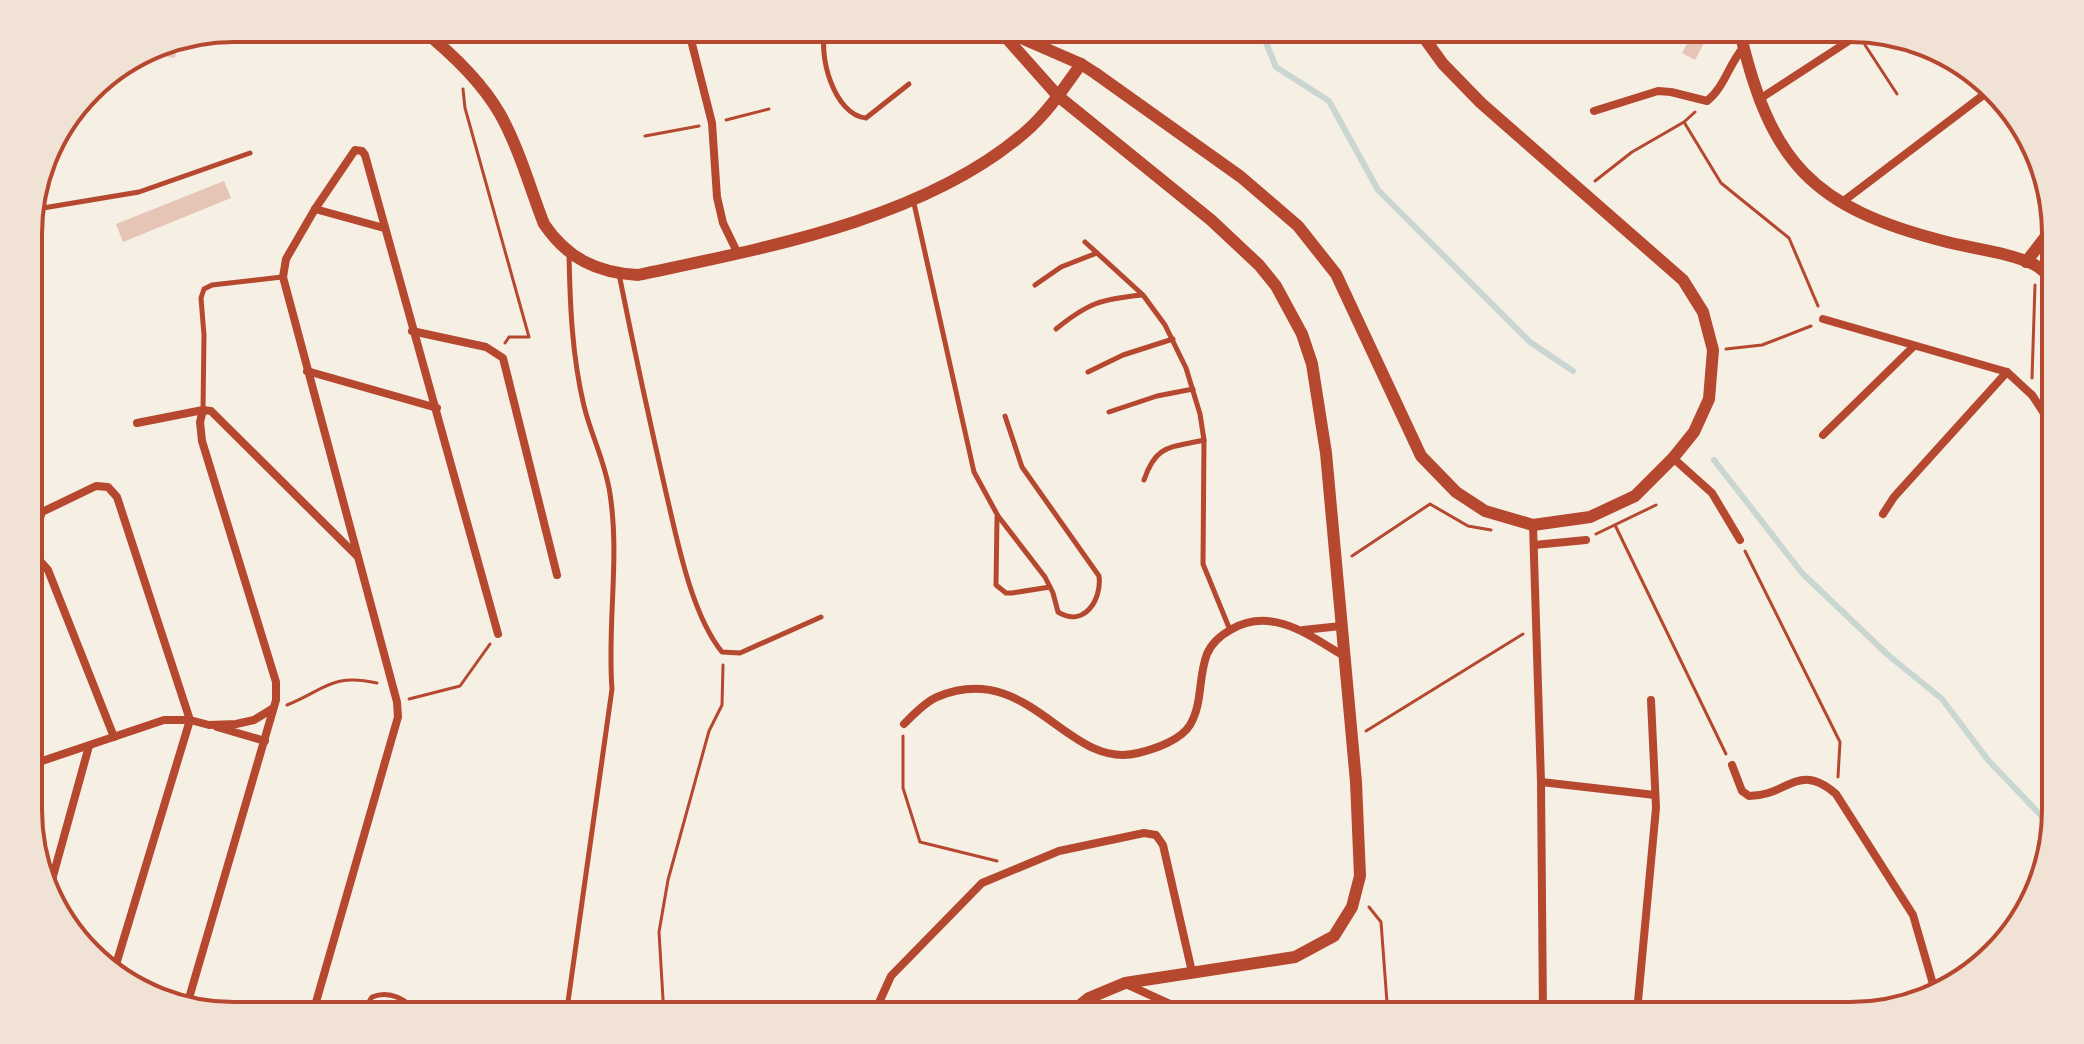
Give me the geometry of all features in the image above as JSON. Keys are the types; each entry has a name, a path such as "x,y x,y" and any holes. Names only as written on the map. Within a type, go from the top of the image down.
{"street":[{"path":"438,42 499,113 544,224 555,240 569,253 600,270 638,275 791,242 855,221 943,185 1026,132 1081,64"},
{"path":"692,42 712,123 717,197 723,223 738,254"},
{"path":"1010,42 1058,96 1229,235 1259,265 1283,297 1302,334 1312,364 1326,453 1352,739 1360,876 1342,925 1334,936 1295,957 1125,983 1084,1002"},
{"path":"1030,42 1081,64 1241,177 1298,226 1336,274 1421,456 1456,492 1485,511 1533,525 1590,517 1635,496 1694,432 1709,399 1713,350 1703,312 1683,280 1481,103 1443,64 1427,42"},
{"path":"1594,111 1658,91 1707,101 1718,89 1739,42"},
{"path":"1742,42 1758,101 1787,156 1819,188 1841,203 1895,229 2031,264 2042,272"},
{"path":"1758,101 1848,42"},
{"path":"1841,203 1983,95"},
{"path":"316,1002 398,717 393,686 283,277 286,259 315,209 351,153 358,149 365,155 498,634"},
{"path":"315,209 384,228"},
{"path":"2031,264 2042,246"},
{"path":"1823,319 2007,372 2032,395 2042,410"},
{"path":"412,331 486,347 499,353 505,363 557,575"},
{"path":"1823,435 1914,346"},
{"path":"307,371 437,408"},
{"path":"1883,514 1894,497 2007,372"},
{"path":"190,996 276,700 276,682 202,441 200,422 203,410"},
{"path":"137,423 211,411 359,558"},
{"path":"1673,458 1712,493 1740,540"},
{"path":"42,512 96,486 108,487 117,497 190,720 117,962"},
{"path":"1533,525 1541,782 1543,1002"},
{"path":"1534,545 1586,540"},
{"path":"42,563 48,570 114,737"},
{"path":"904,724 935,697 968,690 1005,692 1103,753 1120,756 1138,753 1176,738 1189,727 1198,707 1202,669 1208,651 1217,638 1242,623 1262,620 1283,623 1302,630 1344,656"},
{"path":"1302,630 1341,626"},
{"path":"1638,1001 1655,795 1651,700"},
{"path":"209,725 254,720 272,709"},
{"path":"42,761 164,720 190,720 265,741"},
{"path":"53,875 89,746"},
{"path":"1732,765 1742,791 1749,796 1811,779 1823,783 1836,794 1913,915 1933,983"},
{"path":"1541,782 1655,795"},
{"path":"879,1002 891,976 982,883 1059,851 1144,833 1156,835 1163,845 1192,972"},
{"path":"1125,983 1166,1002"}],"lane":[{"path":"824,42 836,96 844,107 860,117 866,118 909,84"},
{"path":"44,208 139,192 250,153"},
{"path":"912,198 974,472 998,516 1050,587 1058,612 1069,617 1089,610 1100,588 1099,576 1022,467 1005,416"},
{"path":"1085,242 1143,295 1173,339 1193,389 1204,440 1203,564 1230,630"},
{"path":"568,1002 610,718 613,539 610,490 577,373 569,253"},
{"path":"1035,285 1061,267 1097,253"},
{"path":"619,274 640,384 680,554 709,636 722,652 740,653 821,617"},
{"path":"203,410 201,298 204,289 212,285 283,277"},
{"path":"1056,329 1080,309 1107,298 1143,295"},
{"path":"1088,372 1123,355 1173,339"},
{"path":"1109,412 1157,396 1193,389"},
{"path":"1144,480 1150,461 1161,451 1204,440"},
{"path":"998,516 996,585 1006,593 1050,587"},
{"path":"369,1002 372,997 386,994 407,1002"}],"path":[{"path":"1868,43 1897,94"},
{"path":"459,64 465,108 529,337 509,337 499,353"},
{"path":"1583,191 1632,152 1684,122 1707,101"},
{"path":"1684,122 1721,183 1789,238 1823,319 1802,331 1762,345 1713,350"},
{"path":"2031,264 2032,395"},
{"path":"1335,568 1430,504 1468,526 1494,531"},
{"path":"1586,540 1656,505"},
{"path":"1615,525 1732,765"},
{"path":"1740,540 1840,742 1836,794"},
{"path":"1352,739 1536,625"},
{"path":"397,702 460,686 498,634"},
{"path":"663,1002 659,932 668,880 709,731 722,705 722,652"},
{"path":"272,709 291,704 328,683 360,679 393,686"},
{"path":"904,724 903,788 920,842 1020,867"},
{"path":"1356,892 1381,922 1387,1002"}],"building":[{"path":"1688,42 1704,42 1695,60 1682,53"},
{"path":"176,51 175,58 163,56"},
{"path":"224,181 231,198 123,242 116,224"}],"waterway":[{"path":"1266,42 1276,67 1329,101 1378,190 1530,342 1573,371"},
{"path":"1714,460 1802,573 1888,655 1942,699 1988,760 2042,816"}]}
